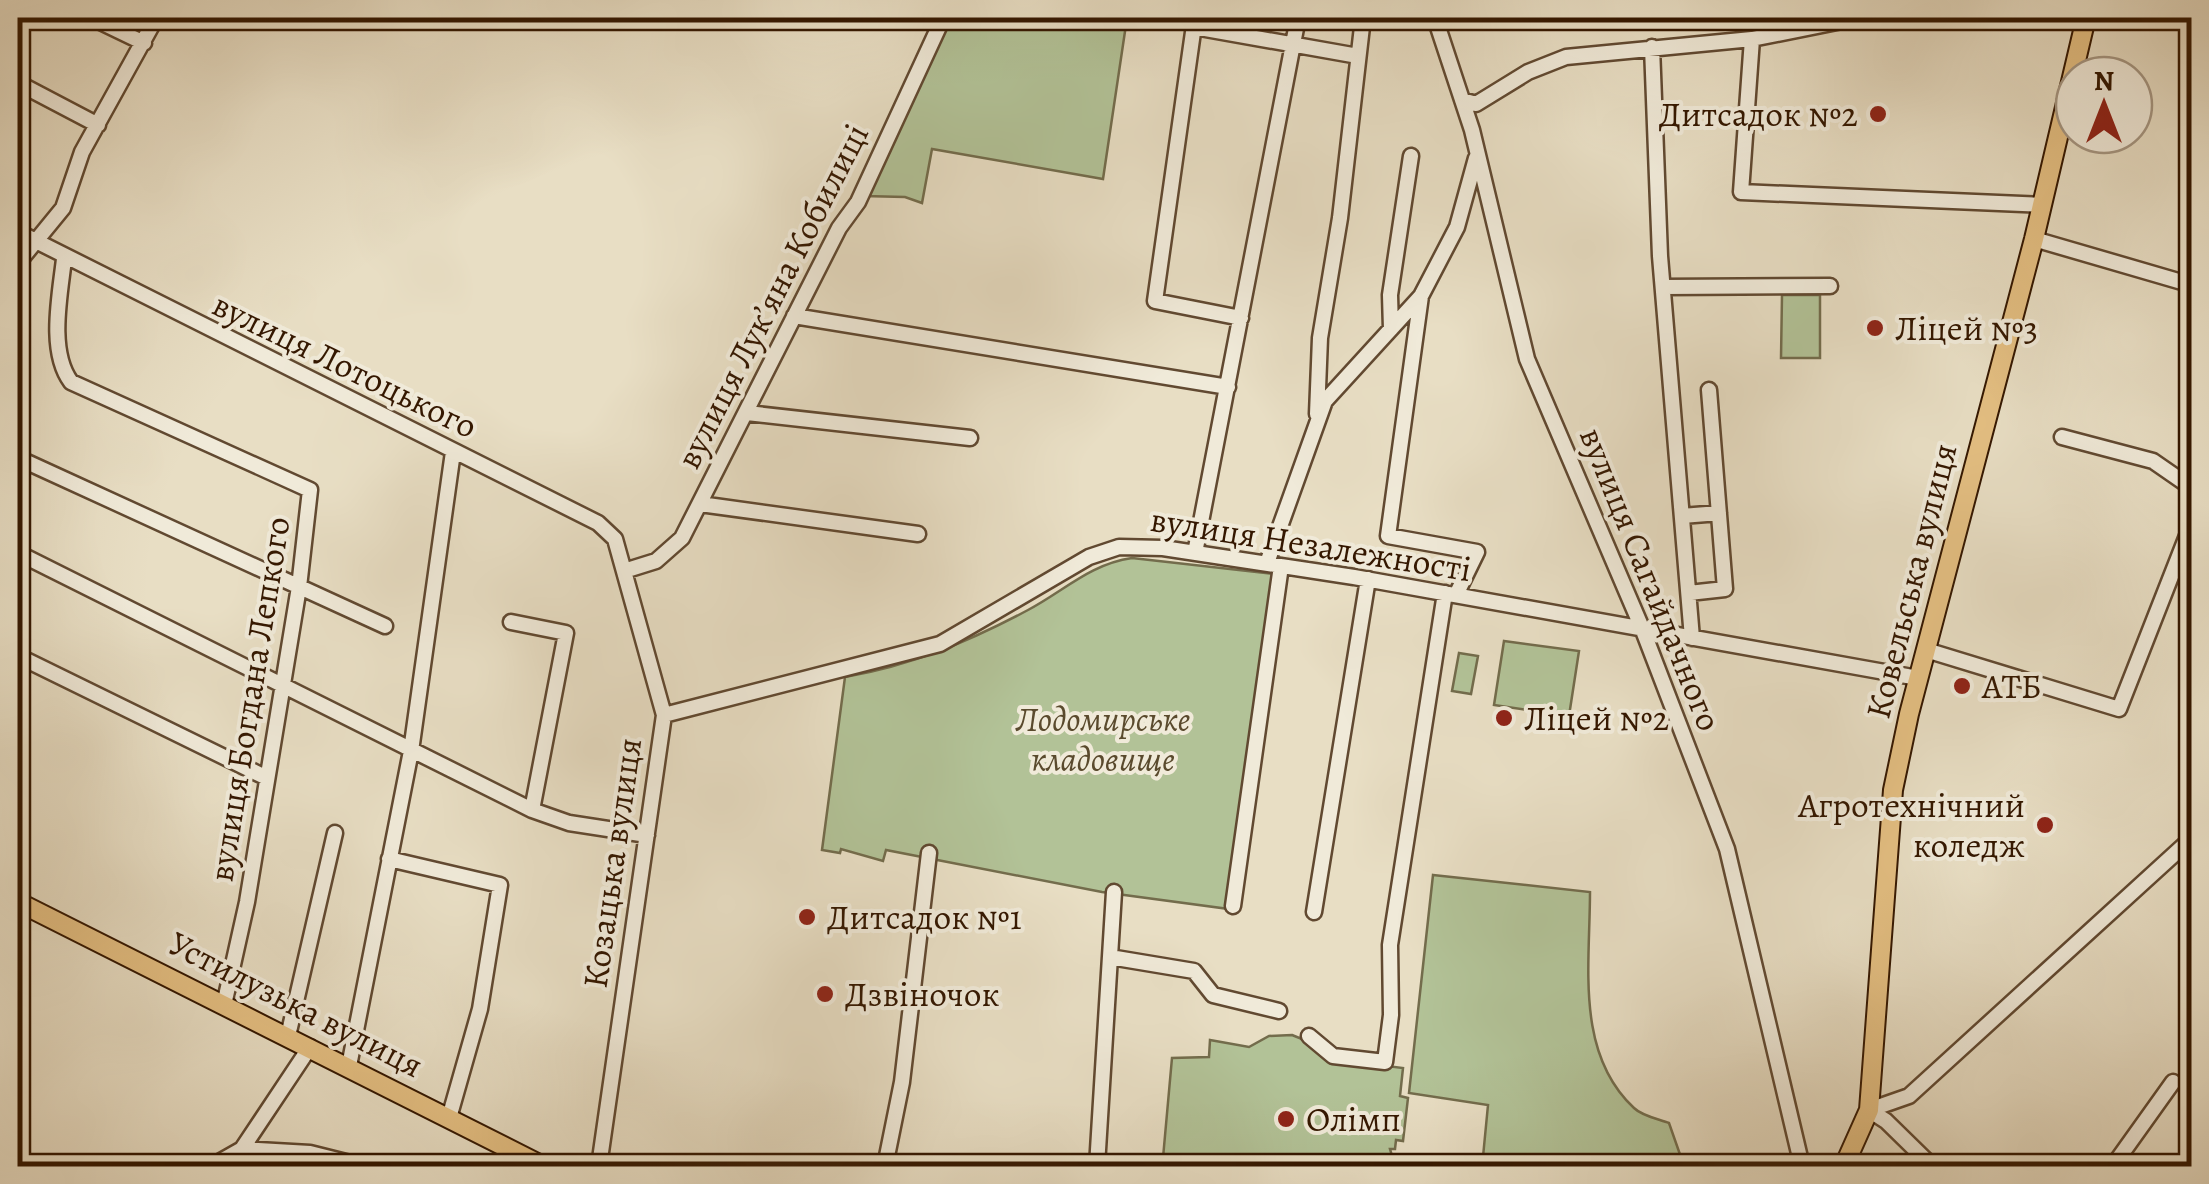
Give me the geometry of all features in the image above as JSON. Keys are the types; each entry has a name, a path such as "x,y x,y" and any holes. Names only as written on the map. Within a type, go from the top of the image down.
{"main road":[{"name":"Ковельська вулиця","path":"1844,1166 1869,1110 1893,790 1918,678 2043,204 2086,18"},
{"name":"Устилузька вулиця","path":"18,905 349,1066 531,1164"}],"street":[{"path":"92,18 144,43"},
{"path":"18,263 63,208 82,152 156,18"},
{"name":"вулиця Лукʼяна Кобилиці","path":"624,571 668,553 700,504 839,228 858,202 943,18"},
{"path":"1195,552 1298,18"},
{"path":"1233,906 1274,564 1316,420 1320,338 1340,218 1363,18"},
{"name":"вулиця Сагайдачного","path":"1434,18 1472,130 1527,359 1642,628 1727,849 1802,1166"},
{"path":"1462,100 1476,104 1528,72 1566,57 1752,39 1815,22 1856,18"},
{"path":"1240,318 1156,301 1194,22 1292,48 1358,56"},
{"path":"1752,39 1741,192 2043,204"},
{"path":"1652,47 1664,287 1692,638"},
{"path":"18,83 98,125"},
{"path":"1472,130 1490,97"},
{"path":"1316,420 1341,380 1421,296 1457,227 1477,152"},
{"path":"1390,329 1390,295 1410,156"},
{"name":"вулиця Лотоцького","path":"18,232 598,524 615,539 624,571"},
{"path":"2034,240 2192,285"},
{"name":"вулиця Богдана Лепкого","path":"64,258 59,304 62,371 71,382 304,484 312,499 247,902 224,1004"},
{"path":"1664,287 1830,286"},
{"path":"1309,1036 1333,1056 1385,1062 1391,1016 1390,945 1451,594 1477,552 1388,536 1421,296"},
{"path":"794,316 1228,387"},
{"path":"1688,593 1725,590 1709,390"},
{"path":"746,413 970,438"},
{"path":"2062,437 2153,460 2192,488"},
{"path":"349,1066 411,751 454,452"},
{"path":"18,458 385,626"},
{"path":"700,504 918,534"},
{"path":"1682,516 1719,513"},
{"path":"1926,650 2119,710 2192,523"},
{"name":"вулиця Незалежності","path":"664,715 940,644 1089,557 1119,547 1195,552 1274,564 1918,678"},
{"path":"18,553 532,810 569,823 647,835"},
{"name":"Козацька вулиця","path":"604,1166 664,715 624,571"},
{"path":"1314,912 1368,580"},
{"path":"511,622 566,633 532,810"},
{"path":"18,656 268,778"},
{"path":"288,1036 335,833"},
{"path":"1869,1110 1909,1096 2192,838"},
{"path":"885,1166 902,1082 929,853"},
{"path":"389,858 500,886 480,1009 449,1118"},
{"path":"1097,1166 1114,892"},
{"path":"1110,957 1194,971 1213,995 1279,1011"},
{"path":"212,1166 242,1149 310,1047"},
{"path":"2113,1166 2173,1082"},
{"path":"1869,1110 1886,1121 1932,1166"},
{"path":"242,1149 310,1153 362,1166"}],"green space":[{"path":"945,18 1127,18 1103,179 932,149 922,203 905,197 864,196"},
{"path":"1782,295 1820,295 1820,358 1781,358"},
{"name":"Лодомирське кладовище","path":"1132,558 1274,574 1229,909 1102,892 886,850 883,861 841,849 840,853 822,850 845,677 917,659 961,642 1028,610 1090,572"},
{"path":"1504,641 1579,651 1569,716 1494,705"},
{"path":"1459,653 1478,656 1471,694 1452,691"},
{"path":"1433,875 1590,892 1590,1007 1602,1061 1615,1086 1634,1108 1669,1123 1683,1163 1488,1166 1483,1157 1488,1105 1409,1093"},
{"name":"Олімп","path":"1292,1035 1317,1045 1331,1059 1403,1068 1400,1096 1408,1098 1403,1141 1396,1140 1395,1149 1390,1149 1395,1166 1193,1166 1163,1158 1172,1058 1209,1057 1210,1040 1249,1047 1269,1036"}],"place":[{"name":"Дитсадок №2","path":"1878,114"},
{"name":"Ліцей №3","path":"1875,328"},
{"name":"АТБ","path":"1962,686"},
{"name":"Ліцей №2","path":"1504,718"},
{"name":"Агротехнічний коледж","path":"2045,825"},
{"name":"Дитсадок №1","path":"807,917"},
{"name":"Дзвіночок","path":"825,994"},
{"name":"Олімп","path":"1286,1119"}]}
